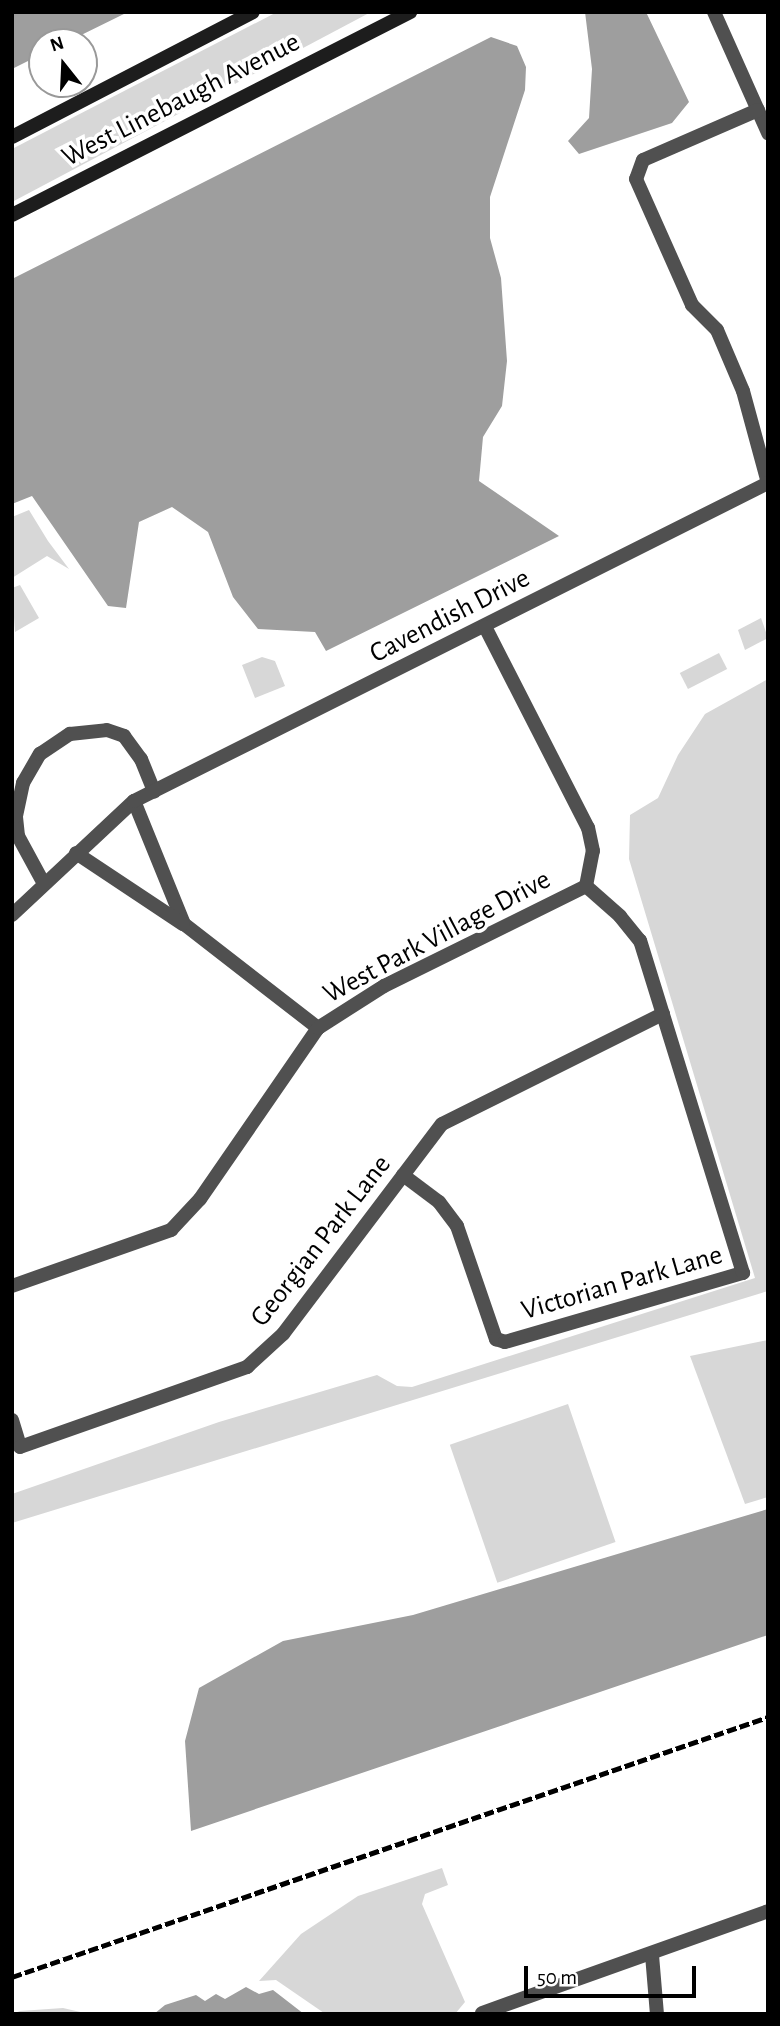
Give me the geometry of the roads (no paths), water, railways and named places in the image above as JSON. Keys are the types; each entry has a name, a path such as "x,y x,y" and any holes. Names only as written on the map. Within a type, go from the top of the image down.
{"main road":[{"name":"West Linebaugh Avenue","path":"12,137 253,12"},
{"name":"West Linebaugh Avenue","path":"12,215 410,12"}],"street":[{"path":"714,12 768,133"},
{"path":"758,110 643,160 636,179 692,306 717,330 743,391 768,483"},
{"name":"Cavendish Drive","path":"12,915 43,882 134,801 768,483"},
{"name":"West Park Village Drive","path":"12,1286 171,1230 200,1199 318,1028 384,986 586,886 593,851 588,828 485,627"},
{"path":"43,882 18,836 16,816 23,783 40,754 70,734 107,730 124,736 141,759 154,791"},
{"path":"134,801 184,924"},
{"path":"76,853 184,924 318,1028"},
{"name":"Victorian Park Lane","path":"403,1175 439,1202 457,1226 496,1339 505,1342 743,1273 640,941 586,886"},
{"name":"Georgian Park Lane","path":"12,1420 20,1447 247,1367 283,1334 442,1124 459,1113 663,1013"},
{"path":"482,2013 652,1955 768,1911"},
{"path":"652,1955 657,2014"}],"railway":[{"path":"12,1977 768,1717"}]}
